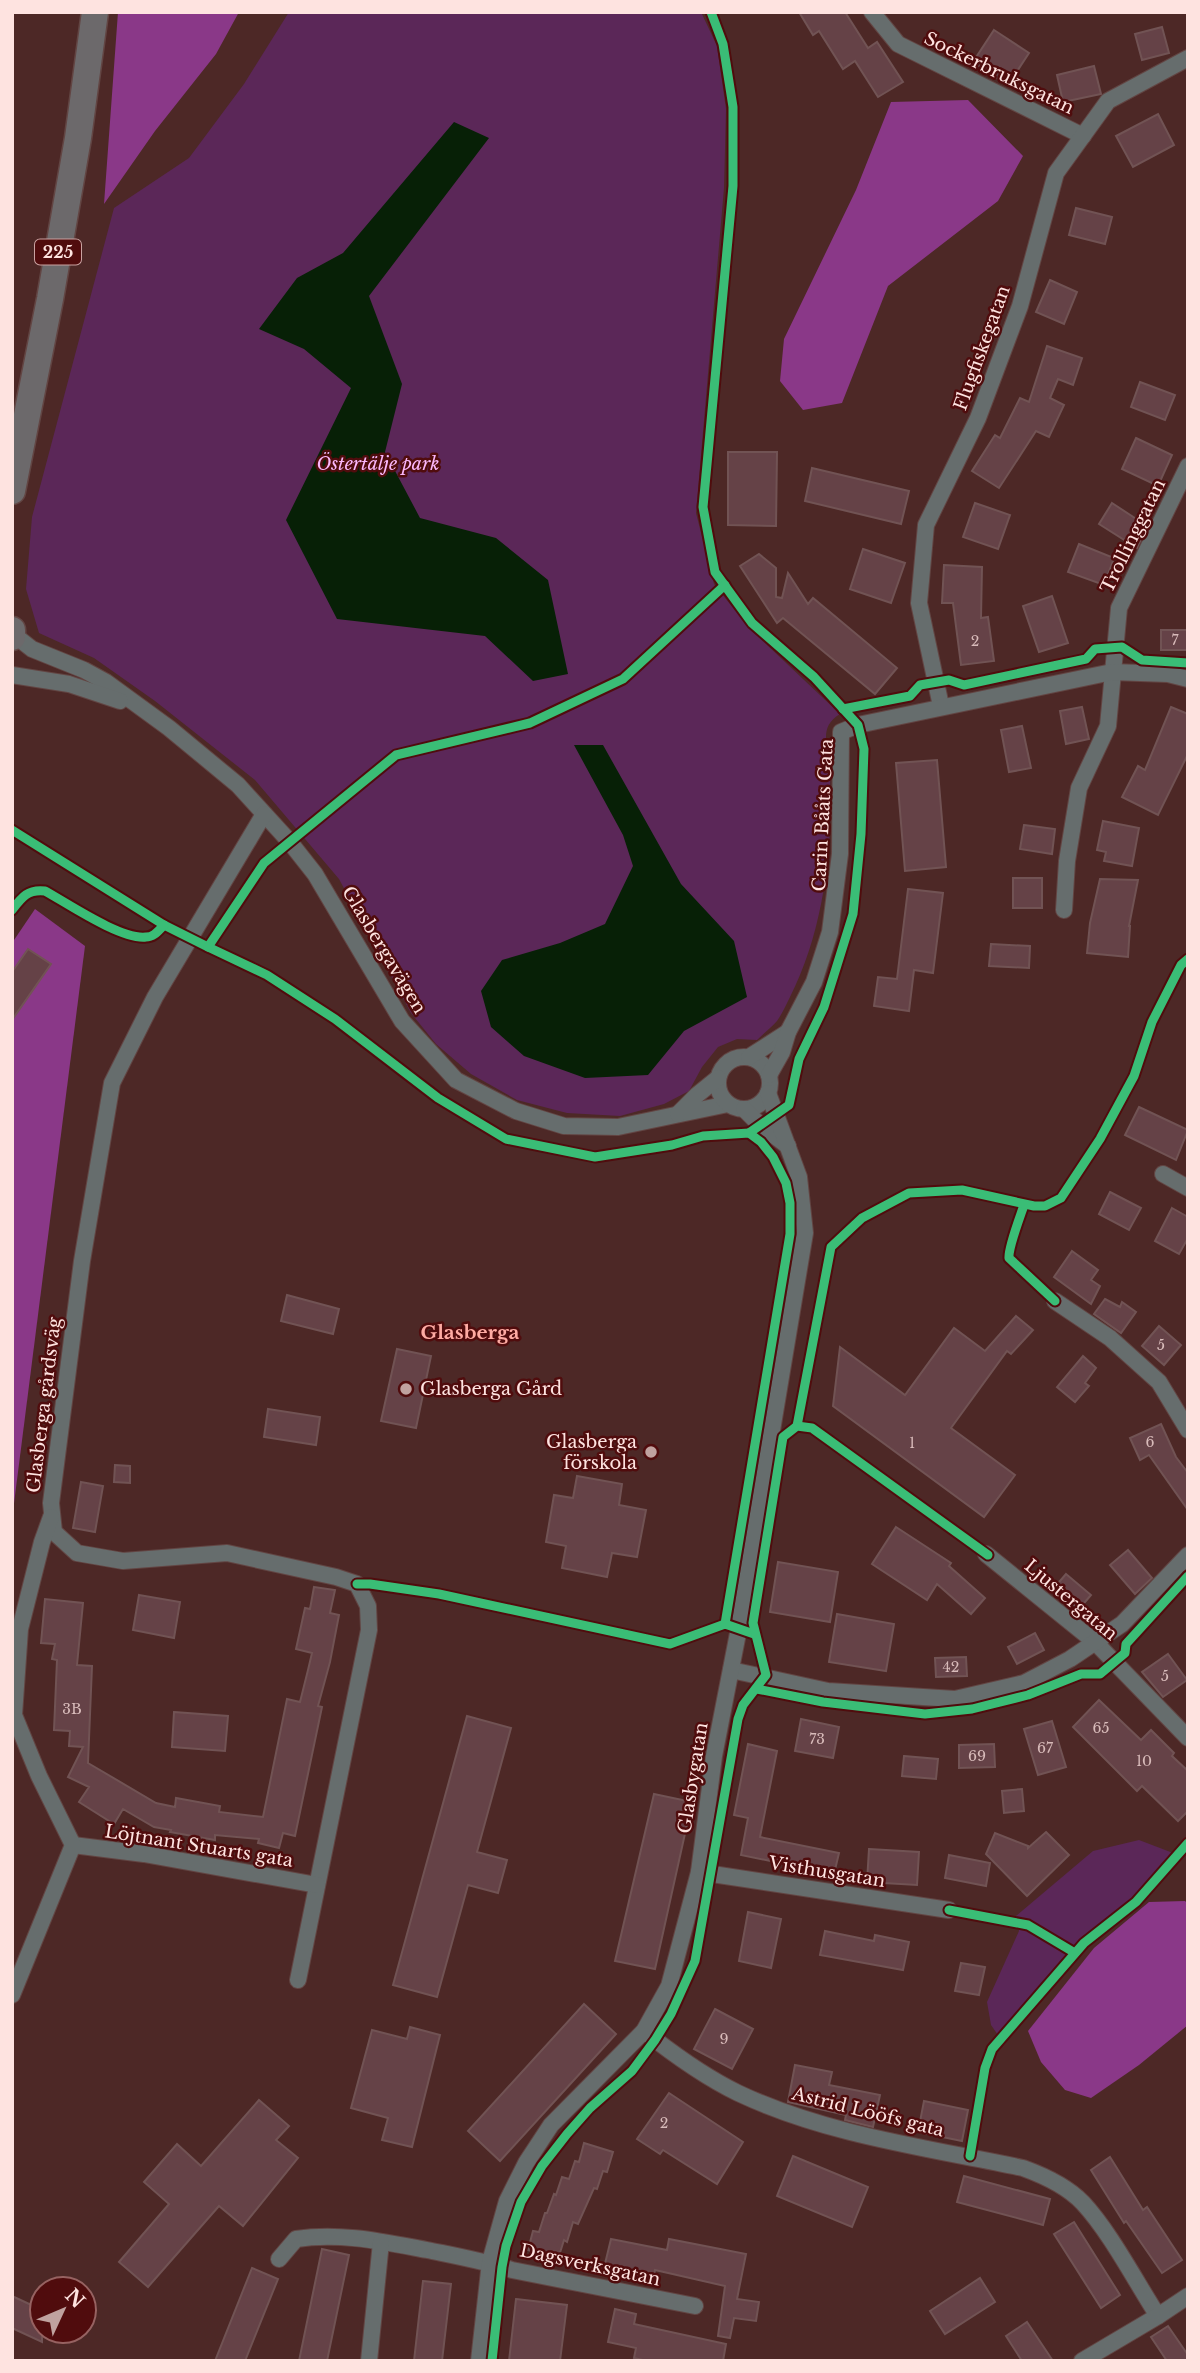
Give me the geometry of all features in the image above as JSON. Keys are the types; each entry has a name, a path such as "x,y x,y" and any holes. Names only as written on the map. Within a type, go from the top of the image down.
{"main road":[{"name":"225","path":"12,419 37,297 65,133 81,12"},
{"name":"225","path":"12,491 78,138 95,12"}],"street":[{"name":"Sockerbruksgatan","path":"872,12 898,44 1083,136"},
{"name":"Flugfiskegatan","path":"941,706 919,603 926,525 978,418 1016,318 1056,173 1108,101 1188,58"},
{"name":"Trollinggatan","path":"1064,909 1079,788 1108,726 1119,608 1188,466"},
{"name":"Glasbergavägen","path":"12,634 32,649 106,682 169,728 237,785 315,874 402,1021 456,1080 516,1111 564,1126 618,1127 678,1114 736,1107"},
{"name":"Carin Bååts Gata","path":"769,1075 814,982 830,932 840,854 841,733 858,725 941,706 1112,672 1168,674 1188,679"},
{"name":"Glasbergavägen","path":"12,675 99,692 142,710"},
{"name":"Glasberga gårdsväg","path":"264,814 168,974 112,1083 82,1261 51,1503 54,1532 77,1553 123,1561 227,1553 357,1584 368,1606 369,1630 298,1980"},
{"name":"Carin Bååts Gata","path":"749,1057 788,1032"},
{"path":"678,1114 718,1078 726,1064 733,1059 749,1057 761,1063 769,1075 768,1093 759,1105 736,1107"},
{"path":"718,1078 719,1093 788,1146"},
{"name":"Glasbygatan","path":"479,2361 490,2262 508,2201 526,2163 551,2125 644,2031 669,1986 699,1872 714,1756 806,1233 799,1177 768,1093"},
{"path":"1164,1174 1188,1188"},
{"path":"1055,1301 1110,1338 1159,1382 1188,1430"},
{"path":"12,1996 74,1846 39,1776 14,1715 20,1629 42,1542 52,1516"},
{"name":"Ljustergatan","path":"986,1554 1095,1642 1188,1738"},
{"path":"731,1670 828,1691 955,1699 1024,1683 1122,1624 1188,1555"},
{"name":"Löjtnant Stuarts gata","path":"74,1846 144,1854 317,1885"},
{"name":"Visthusgatan","path":"699,1872 949,1910"},
{"name":"Astrid Lööfs gata","path":"644,2031 716,2081 778,2109 835,2127 1023,2168 1044,2176 1083,2203 1158,2316"},
{"name":"Dagsverksgatan","path":"279,2259 296,2239 333,2237 381,2242 490,2262 512,2270 695,2306"},
{"path":"369,2361 381,2242"},
{"path":"1082,2361 1188,2296"}],"green space":[{"name":"Östertälje park","path":"289,12 701,12 717,46 726,109 724,188 696,513 714,584 749,628 840,714 829,725 826,737 830,766 827,868 817,922 801,973 772,1026 757,1040 737,1039 718,1047 702,1067 689,1091 664,1104 620,1116 567,1113 517,1100 471,1074 436,1044 411,1013 339,879 255,780 155,701 94,658 39,633 26,589 32,517 114,208 189,158 244,84"},
{"path":"1139,1840 1173,1853 1146,1889 1082,1942 998,2035 991,2025 987,2002 1019,1931 1016,1916 1093,1851"}],"shaded area":[{"path":"118,12 239,12 216,54 155,131 104,204"},
{"path":"968,100 1023,156 998,201 888,286 842,403 803,410 780,381 784,339 856,190 891,102"},
{"path":"454,122 489,138 369,296 402,384 385,452 420,518 496,538 548,580 568,674 533,681 485,636 337,619 286,520 351,388 304,349 259,329 297,278 343,253"},
{"path":"574,745 603,745 681,884 734,941 747,997 684,1031 648,1075 585,1078 524,1056 491,1027 481,991 502,960 560,943 605,924 633,866 623,835"},
{"path":"35,909 85,946 12,1519 12,943"},
{"path":"1185,1901 1188,1904 1188,2025 1139,2065 1091,2098 1065,2090 1041,2062 1028,2031 1094,1948 1149,1902"}],"building":[{"path":"799,12 845,12 868,48 877,42 903,82 878,97 855,61 843,69 819,31 813,35"},
{"path":"1162,27 1169,53 1142,60 1135,34"},
{"path":"994,30 1029,53 1008,85 973,62"},
{"path":"1094,66 1101,94 1063,102 1057,75"},
{"path":"1158,114 1174,145 1133,167 1116,136"},
{"path":"1076,208 1112,217 1105,244 1069,235"},
{"path":"1050,280 1077,292 1064,324 1036,312"},
{"path":"1047,346 1082,358 1073,385 1058,379 1050,398 1064,405 1049,437 1036,431 999,488 972,471 995,435 1000,438 1020,398 1029,402"},
{"path":"1140,382 1175,395 1165,420 1131,407"},
{"path":"1136,438 1172,455 1158,486 1122,469"},
{"path":"728,452 777,452 776,526 728,525"},
{"path":"812,468 909,491 901,524 805,501"},
{"path":"975,503 1010,515 998,549 963,537"},
{"path":"1112,503 1147,526 1137,548 1099,524"},
{"path":"1079,544 1114,558 1104,585 1068,572"},
{"path":"863,549 905,563 891,603 850,589"},
{"path":"759,554 776,568 776,597 782,598 788,573 808,604 813,598 897,668 875,694 783,618 777,623 740,566"},
{"path":"944,565 982,567 981,618 988,617 994,661 961,665 953,603 942,603"},
{"path":"1052,596 1068,643 1039,652 1023,606"},
{"path":"1161,630 1188,630 1188,650 1161,650"},
{"path":"1082,707 1089,739 1066,744 1060,711"},
{"path":"1171,707 1188,714 1188,754 1158,815 1122,797 1138,766 1145,770"},
{"path":"1022,726 1031,768 1009,772 1001,730"},
{"path":"937,760 946,867 905,871 896,763"},
{"path":"1103,821 1139,828 1132,866 1104,861 1106,852 1097,850"},
{"path":"1024,825 1055,829 1052,854 1020,849"},
{"path":"1013,878 1042,878 1042,908 1013,908"},
{"path":"1100,879 1138,880 1129,926 1128,957 1087,953 1090,923"},
{"path":"908,889 943,893 933,973 914,970 909,1011 874,1006 878,977 897,979"},
{"path":"991,944 1030,946 1029,968 989,966"},
{"path":"28,949 51,964 12,1020 12,972"},
{"path":"1139,1107 1188,1130 1176,1160 1125,1135"},
{"path":"1110,1192 1141,1208 1129,1230 1099,1214"},
{"path":"1172,1208 1188,1217 1188,1238 1179,1254 1155,1241"},
{"path":"1072,1251 1098,1270 1091,1280 1100,1286 1091,1304 1054,1277"},
{"path":"287,1295 339,1309 333,1334 281,1321"},
{"path":"1105,1299 1120,1307 1122,1302 1136,1312 1121,1333 1094,1314"},
{"path":"1016,1316 1033,1330 1011,1354 1007,1351 951,1428 1015,1475 984,1517 833,1406 840,1347 905,1395 954,1328 985,1351"},
{"path":"1159,1326 1181,1345 1164,1365 1142,1346"},
{"name":"Glasberga Gård","path":"397,1349 431,1356 416,1428 381,1421"},
{"path":"1083,1356 1096,1368 1085,1383 1089,1386 1075,1402 1057,1387"},
{"path":"268,1409 320,1417 316,1445 264,1437"},
{"path":"1161,1424 1176,1457 1188,1473 1188,1510 1149,1455 1140,1460 1130,1438"},
{"path":"115,1465 130,1466 130,1483 114,1482"},
{"name":"Glasberga förskola","path":"577,1476 622,1484 619,1505 646,1510 637,1557 612,1553 607,1577 562,1568 566,1546 546,1542 554,1495 573,1498"},
{"path":"81,1482 103,1486 95,1532 73,1528"},
{"path":"896,1527 951,1563 949,1566 985,1598 971,1614 937,1584 927,1600 872,1564"},
{"path":"1128,1550 1152,1578 1135,1594 1110,1565"},
{"path":"778,1562 838,1572 830,1622 770,1612"},
{"path":"1066,1574 1091,1595 1079,1609 1054,1588"},
{"path":"314,1587 335,1590 330,1613 339,1615 318,1706 322,1707 295,1836 283,1833 279,1848 258,1843 259,1839 215,1835 215,1840 154,1827 123,1809 114,1824 79,1802 89,1787 68,1777 83,1747 69,1746 70,1731 54,1730 57,1660 52,1659 55,1644 41,1643 45,1599 83,1603 77,1665 92,1666 88,1763 156,1803 175,1807 176,1798 220,1806 219,1812 263,1817 287,1699 300,1702 312,1653 296,1649 305,1608 310,1609"},
{"path":"139,1595 180,1602 174,1638 133,1630"},
{"path":"837,1614 894,1624 886,1671 829,1662"},
{"path":"1035,1633 1044,1650 1017,1664 1008,1647"},
{"path":"1168,1654 1187,1680 1163,1697 1142,1672"},
{"path":"966,1657 967,1676 936,1677 935,1658"},
{"path":"1099,1700 1141,1740 1151,1730 1188,1771 1188,1811 1178,1821 1142,1786 1137,1791 1073,1727"},
{"path":"174,1712 228,1716 225,1751 172,1747"},
{"path":"467,1716 511,1728 477,1852 507,1860 498,1893 468,1885 437,1997 393,1985"},
{"path":"801,1719 839,1727 833,1758 795,1751"},
{"path":"1052,1721 1066,1767 1038,1775 1024,1729"},
{"path":"748,1744 777,1751 760,1837 839,1853 834,1874 741,1855 748,1818 734,1815"},
{"path":"994,1744 995,1767 959,1768 959,1745"},
{"path":"904,1756 938,1759 936,1779 902,1776"},
{"path":"1022,1789 1024,1811 1004,1813 1002,1791"},
{"path":"654,1794 692,1802 655,1969 615,1961"},
{"path":"1046,1832 1069,1855 1027,1896 986,1854 995,1833 1028,1848"},
{"path":"869,1849 919,1852 917,1885 867,1882"},
{"path":"949,1855 990,1863 986,1886 945,1878"},
{"path":"748,1912 781,1919 771,1968 739,1961"},
{"path":"825,1931 874,1941 875,1935 909,1942 903,1970 820,1955"},
{"path":"961,1963 985,1967 979,1995 955,1991"},
{"path":"584,2004 616,2034 500,2161 468,2131"},
{"path":"715,2009 753,2029 732,2069 694,2049"},
{"path":"410,2027 440,2035 412,2147 382,2140 388,2118 351,2108 372,2030 407,2039"},
{"path":"795,2065 832,2072 829,2085 880,2095 873,2127 845,2120 846,2115 788,2102"},
{"path":"669,2093 743,2142 717,2184 663,2150 660,2154 637,2139"},
{"path":"259,2100 289,2126 276,2140 298,2158 243,2226 219,2206 148,2287 119,2262 169,2204 144,2182 177,2144 201,2166"},
{"path":"924,2101 968,2110 962,2141 918,2132"},
{"path":"584,2143 613,2152 607,2172 603,2171 597,2189 594,2188 578,2224 573,2222 558,2259 528,2250 533,2231 539,2232 562,2177 569,2179 575,2161 579,2162"},
{"path":"793,2156 868,2187 852,2227 777,2196"},
{"path":"1110,2157 1143,2210 1147,2207 1182,2260 1162,2273 1126,2221 1124,2223 1091,2170"},
{"path":"964,2176 1050,2199 1043,2225 957,2202"},
{"path":"1074,2222 1120,2295 1101,2308 1054,2234"},
{"path":"611,2239 667,2250 669,2239 746,2254 737,2299 759,2302 756,2321 734,2318 730,2338 718,2336 725,2286 655,2270 653,2282 603,2272"},
{"path":"322,2249 349,2255 327,2361 299,2361"},
{"path":"252,2268 278,2279 245,2361 215,2361"},
{"path":"980,2278 995,2302 945,2334 930,2311"},
{"path":"423,2281 451,2284 442,2361 414,2361"},
{"path":"12,2296 28,2303 28,2335 12,2328"},
{"path":"516,2299 567,2305 560,2361 509,2361"},
{"path":"615,2309 636,2314 634,2324 726,2344 723,2361 647,2361 634,2358 636,2348 608,2342"},
{"path":"1027,2322 1053,2361 1022,2361 1006,2336"},
{"path":"1168,2326 1188,2355 1188,2361 1167,2361 1151,2337"}],"cycle path":[{"path":"711,12 723,44 733,107 733,186 703,507 715,572 752,623 814,677 858,725 864,749 861,834 853,914 824,1007 799,1059 789,1105 749,1133"},
{"path":"12,830 164,925 208,947 264,863 396,755 530,723 623,679 725,585"},
{"path":"843,709 910,696 920,685 949,680 964,685 1086,659 1095,649 1122,647 1142,660 1188,663"},
{"path":"12,910 26,895 34,891 45,891 123,933 146,937 156,933 164,925"},
{"path":"208,947 267,975 335,1019 438,1098 506,1139 595,1157 672,1145 703,1136 749,1133 761,1142 773,1157 786,1183 790,1203 790,1234 725,1624"},
{"path":"797,1426 831,1247 862,1218 909,1193 962,1190 1034,1206 1045,1206 1061,1198 1100,1139 1134,1076 1152,1022 1181,965 1188,959"},
{"path":"1024,1205 1009,1258 1055,1301"},
{"path":"492,2361 502,2267 521,2202 542,2166 567,2134 590,2108 632,2071 655,2040 671,2014 695,1961 738,1719 743,1705 766,1675 753,1623 783,1437 797,1426 812,1428 988,1555"},
{"path":"757,1689 823,1702 925,1714 972,1709 1028,1695 1081,1674 1100,1674 1125,1653 1126,1644 1188,1576"},
{"path":"357,1584 439,1594 670,1644 725,1624 754,1634"},
{"path":"970,2156 985,2068 992,2049 1084,1943 1136,1902 1188,1843"},
{"path":"949,1910 1028,1925 1075,1953"}],"place":[{"name":"Glasberga Gård","path":"406,1389"},
{"name":"Glasberga förskola","path":"651,1452"}],"district":[{"name":"Glasberga","path":"470,1332"}]}
